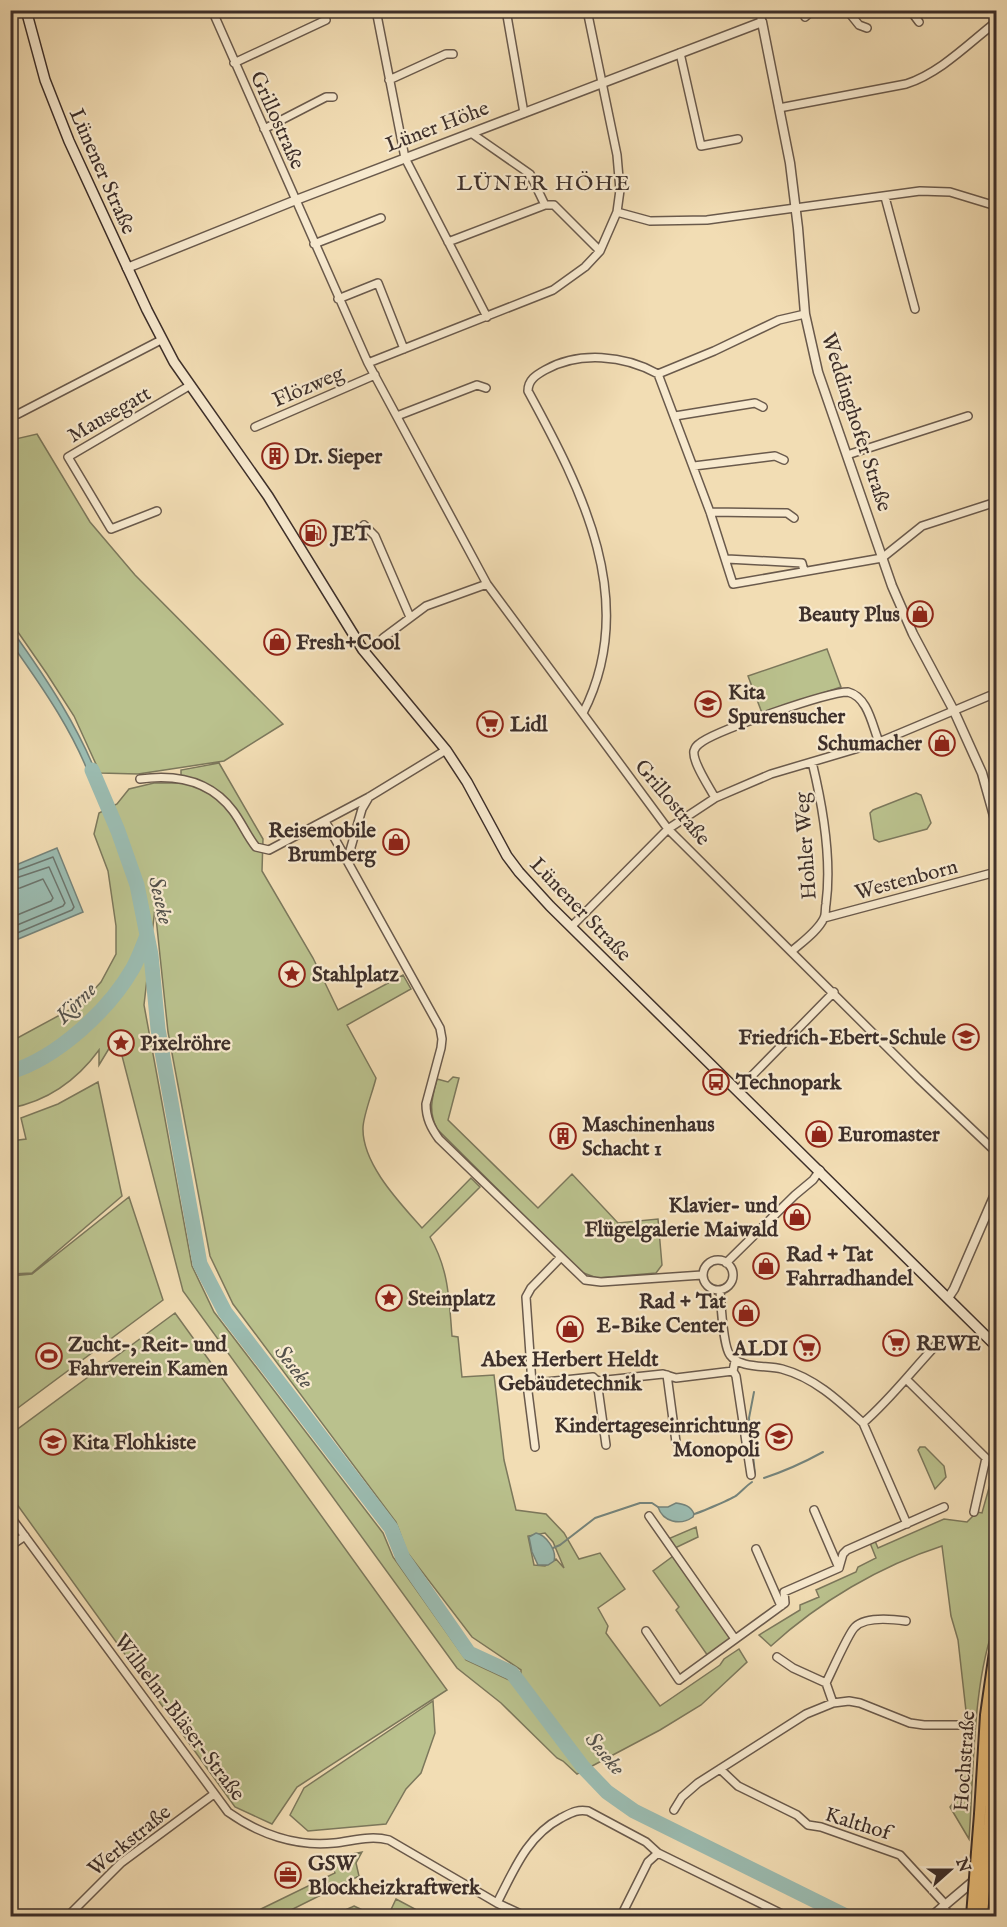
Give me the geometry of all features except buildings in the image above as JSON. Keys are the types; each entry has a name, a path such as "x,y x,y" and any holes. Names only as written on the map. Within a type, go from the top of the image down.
{"main road":[{"name":"Lünener Straße","path":"26,10 56,110 161,340 189,386 268,496 363,650 446,750 467,782 507,856 532,888 996,1346"},
{"name":"Hochstraße","path":"982,1917 986,1715 996,1645"},
{"name":"Hochstraße","path":"972,1917 996,1712"}],"street":[{"name":"Grillostraße","path":"212,10 368,363 487,584 668,829 918,1078 996,1152"},
{"path":"376,10 405,158 487,317"},
{"path":"506,10 524,112"},
{"path":"368,363 553,290 585,267 600,251 617,212 620,190 617,155 587,10"},
{"name":"Weddinghofer Straße","path":"759,10 790,163 805,314 818,372 882,558 914,634 954,711 982,773 996,823"},
{"path":"805,17 813,10"},
{"path":"847,10 860,25 867,28"},
{"path":"910,10 919,22"},
{"path":"234,63 326,20"},
{"name":"Lüner Höhe","path":"127,268 296,200 762,22"},
{"path":"779,108 906,84 920,79 947,61 996,22"},
{"path":"680,53 701,146 738,138"},
{"path":"389,80 446,54 453,54"},
{"path":"264,129 326,97 333,98"},
{"path":"471,133 530,174 545,205"},
{"path":"617,212 650,221 706,220 921,191 950,192 996,206"},
{"path":"885,197 915,309"},
{"path":"448,242 545,205 554,205 600,251"},
{"path":"314,244 381,218"},
{"path":"338,299 378,283 404,349"},
{"path":"658,374 714,351 779,320 805,314"},
{"path":"18,414 161,340"},
{"path":"583,713 594,691 607,632 604,582 589,517 576,483 528,391 528,384 534,376 551,367 579,357 613,359 645,366 658,374 694,466 727,559 733,584 882,558 922,526 996,502"},
{"name":"Flözweg","path":"255,427 375,375"},
{"name":"Mausegatt","path":"157,511 111,529 68,457 189,386"},
{"path":"397,416 477,386 486,388"},
{"path":"675,416 755,403 763,407"},
{"path":"847,455 968,416"},
{"path":"694,466 775,456 784,460"},
{"path":"710,512 787,513 794,518"},
{"path":"364,525 375,536 410,617"},
{"path":"727,559 802,563 804,571"},
{"path":"383,638 426,606 487,584"},
{"path":"715,798 695,759 694,750 697,745 771,713 848,692 857,696 864,704 879,742"},
{"path":"571,927 668,829 715,798 771,774 879,742 996,693"},
{"path":"140,779 183,778 210,790 229,806 256,847 276,848 369,797 446,750"},
{"name":"Hohler Weg","path":"792,951 816,929 824,918 828,890 818,788 812,762"},
{"path":"347,861 362,809 369,797"},
{"path":"325,821 440,1028 441,1048 426,1104 428,1120 440,1139 580,1277 590,1282 702,1275"},
{"name":"Westenborn","path":"824,918 996,872"},
{"path":"737,1091 834,992"},
{"path":"726,1263 813,1180 820,1170"},
{"path":"948,1298 956,1285 996,1192"},
{"path":"532,1384 526,1298 531,1287 561,1257"},
{"path":"721,1260 726,1263 732,1271 732,1282 720,1291 710,1289 705,1284 702,1275 705,1266 721,1260"},
{"path":"720,1291 728,1353 735,1361 781,1369 807,1378 840,1402 863,1423 907,1524"},
{"path":"863,1423 939,1342"},
{"path":"735,1361 733,1371 736,1376 751,1475"},
{"path":"597,1381 663,1374 676,1378 733,1371"},
{"path":"667,1375 676,1442"},
{"path":"535,1447 527,1384 592,1377 597,1381 606,1445"},
{"path":"906,1379 986,1458 974,1512"},
{"path":"839,1568 843,1554 847,1550 944,1507"},
{"path":"814,1510 839,1568"},
{"name":"Wilhelm-Bläser-Straße","path":"10,1516 228,1812 241,1821 288,1841 332,1844 379,1837 389,1840 525,1917"},
{"path":"649,1516 735,1639"},
{"path":"10,1546 25,1536"},
{"path":"756,1549 781,1606"},
{"path":"646,1631 679,1680 785,1603 784,1592 839,1568"},
{"path":"826,1683 854,1627 866,1621 891,1619 906,1621"},
{"path":"777,1657 793,1668 826,1683 833,1702"},
{"path":"674,1810 682,1797 698,1783 806,1714 833,1702 860,1703 910,1723 964,1725"},
{"name":"Kalthof","path":"720,1769 738,1786 797,1815 808,1826 821,1827 900,1855 951,1917"},
{"name":"Werkstraße","path":"68,1917 121,1863 214,1794"},
{"path":"497,1903 524,1850 551,1823 579,1810 588,1811 646,1842 658,1852 786,1917"},
{"path":"621,1917 648,1862 658,1852"},
{"path":"932,1917 996,1862"}],"green space":[{"path":"37,434 90,522 135,575 283,724 224,761 138,774 100,773 74,716 11,622 11,440"},
{"path":"827,649 841,687 762,713 748,676"},
{"path":"219,763 263,839 262,871 313,958 338,1010 403,975 411,989 347,1025 376,1078 363,1123 364,1142 375,1169 422,1228 471,1178 480,1187 430,1237 445,1273 452,1336 458,1337 462,1377 494,1375 504,1460 516,1510 546,1514 564,1533 579,1559 600,1553 625,1589 598,1608 608,1626 606,1633 660,1706 720,1665 724,1659 739,1649 747,1662 701,1705 660,1730 577,1774 557,1758 501,1703 457,1668 183,1291 121,1052 128,1044 127,1037 116,1037 99,1065 99,1050 81,1071 60,1088 37,1100 11,1108 10,1042 82,1003 101,982 116,954 116,926 108,871 94,834 99,813 117,804 129,789 154,783 181,783 181,770","holes":["155,908 168,1032 210,1256 233,1304 396,1522 407,1552 472,1637 521,1670 520,1691 511,1681 466,1660 393,1557 383,1533 214,1312 192,1266 144,1005","545,1533 553,1542 564,1568 556,1559 545,1566 534,1565 528,1536"]},
{"path":"916,793 921,795 931,823 927,829 879,842 874,839 870,813"},
{"path":"453,1077 459,1078 448,1120 538,1208 572,1174 618,1223 658,1219 662,1265 656,1273 597,1278 581,1272 437,1129 432,1110 432,1098 437,1079 448,1082"},
{"path":"98,1082 122,1196 32,1273 11,1274 11,1141 26,1139 21,1118 58,1104"},
{"name":"Zucht-, Reit- und Fahrverein Kamen","path":"129,1197 163,1300 11,1413 11,1276 32,1274"},
{"path":"175,1313 447,1690 297,1787 272,1824 235,1807 11,1496 11,1434"},
{"path":"920,1447 925,1447 944,1466 946,1477 935,1489 918,1450"},
{"path":"996,1476 996,1621 982,1671 978,1699 969,1839 950,1807 962,1791 968,1729 958,1640 951,1616 942,1546 896,1564 851,1587 809,1615 771,1646 759,1635 800,1610 800,1605 819,1597 816,1590 856,1572 858,1567 876,1558 870,1543 875,1541 878,1548 944,1519 967,1522 977,1512 982,1513 992,1477"},
{"path":"696,1527 698,1537 675,1548 668,1539"},
{"path":"676,1554 735,1639 710,1659 676,1610 679,1607 653,1571"},
{"path":"433,1701 435,1733 421,1773 406,1789 386,1824 308,1831 290,1815 304,1788"},
{"path":"362,1852 356,1863 359,1876 279,1916 255,1916 262,1913 261,1909 335,1873 328,1859"},
{"path":"396,1899 415,1909 411,1916 388,1916"},
{"path":"352,1907 375,1916 332,1916"}],"water":[{"path":"11,629 73,725 102,788 95,791 69,733 11,643"},
{"path":"57,848 83,912 11,942 11,867"},
{"path":"676,1503 689,1507 693,1511 693,1517 678,1522 672,1521 660,1512 658,1507 668,1507"},
{"path":"536,1533 550,1544 554,1552 554,1561 548,1565 538,1565 532,1552 529,1537"}],"waterway":[{"name":"Seseke","path":"92,770 118,831 137,885 151,955 158,1029 200,1264 225,1312 391,1528 403,1558 469,1653 512,1673 583,1767 607,1792 634,1811 846,1916"},
{"name":"Körne","path":"10,1072 46,1056 96,1016 123,984 135,965 146,938"},
{"path":"754,1392 749,1418 755,1474"},
{"path":"764,1478 823,1452"},
{"path":"694,1514 734,1497 752,1482"},
{"path":"553,1548 595,1518 640,1503 652,1503 658,1507"}],"place":[{"name":"Dr. Sieper","path":"275,456"},
{"name":"JET","path":"313,533"},
{"name":"Beauty Plus","path":"920,614"},
{"name":"Fresh+Cool","path":"277,642"},
{"name":"Kita Spurensucher","path":"708,704"},
{"name":"Lidl","path":"490,724"},
{"name":"Schumacher","path":"942,743"},
{"name":"Reisemobile Brumberg","path":"396,842"},
{"name":"Stahlplatz","path":"292,974"},
{"name":"Friedrich-Ebert-Schule","path":"966,1037"},
{"name":"Pixelröhre","path":"121,1043"},
{"name":"Technopark","path":"716,1082"},
{"name":"Euromaster","path":"819,1134"},
{"name":"Maschinenhaus Schacht 1","path":"563,1136"},
{"name":"Klavier- und Flügelgalerie Maiwald","path":"797,1217"},
{"name":"Rad + Tat Fahrradhandel","path":"766,1266"},
{"name":"Steinplatz","path":"389,1298"},
{"name":"Rad + Tat E-Bike Center","path":"746,1313"},
{"name":"Abex Herbert Heldt Gebäudetechnik","path":"570,1329"},
{"name":"REWE","path":"896,1343"},
{"name":"ALDI","path":"807,1348"},
{"name":"Zucht-, Reit- und Fahrverein Kamen","path":"49,1356"},
{"name":"Kindertageseinrichtung Monopoli","path":"779,1437"},
{"name":"Kita Flohkiste","path":"53,1442"},
{"name":"GSW Blockheizkraftwerk","path":"288,1875"}],"district":[{"name":"LÜNER HÖHE","path":"544,182"}]}
